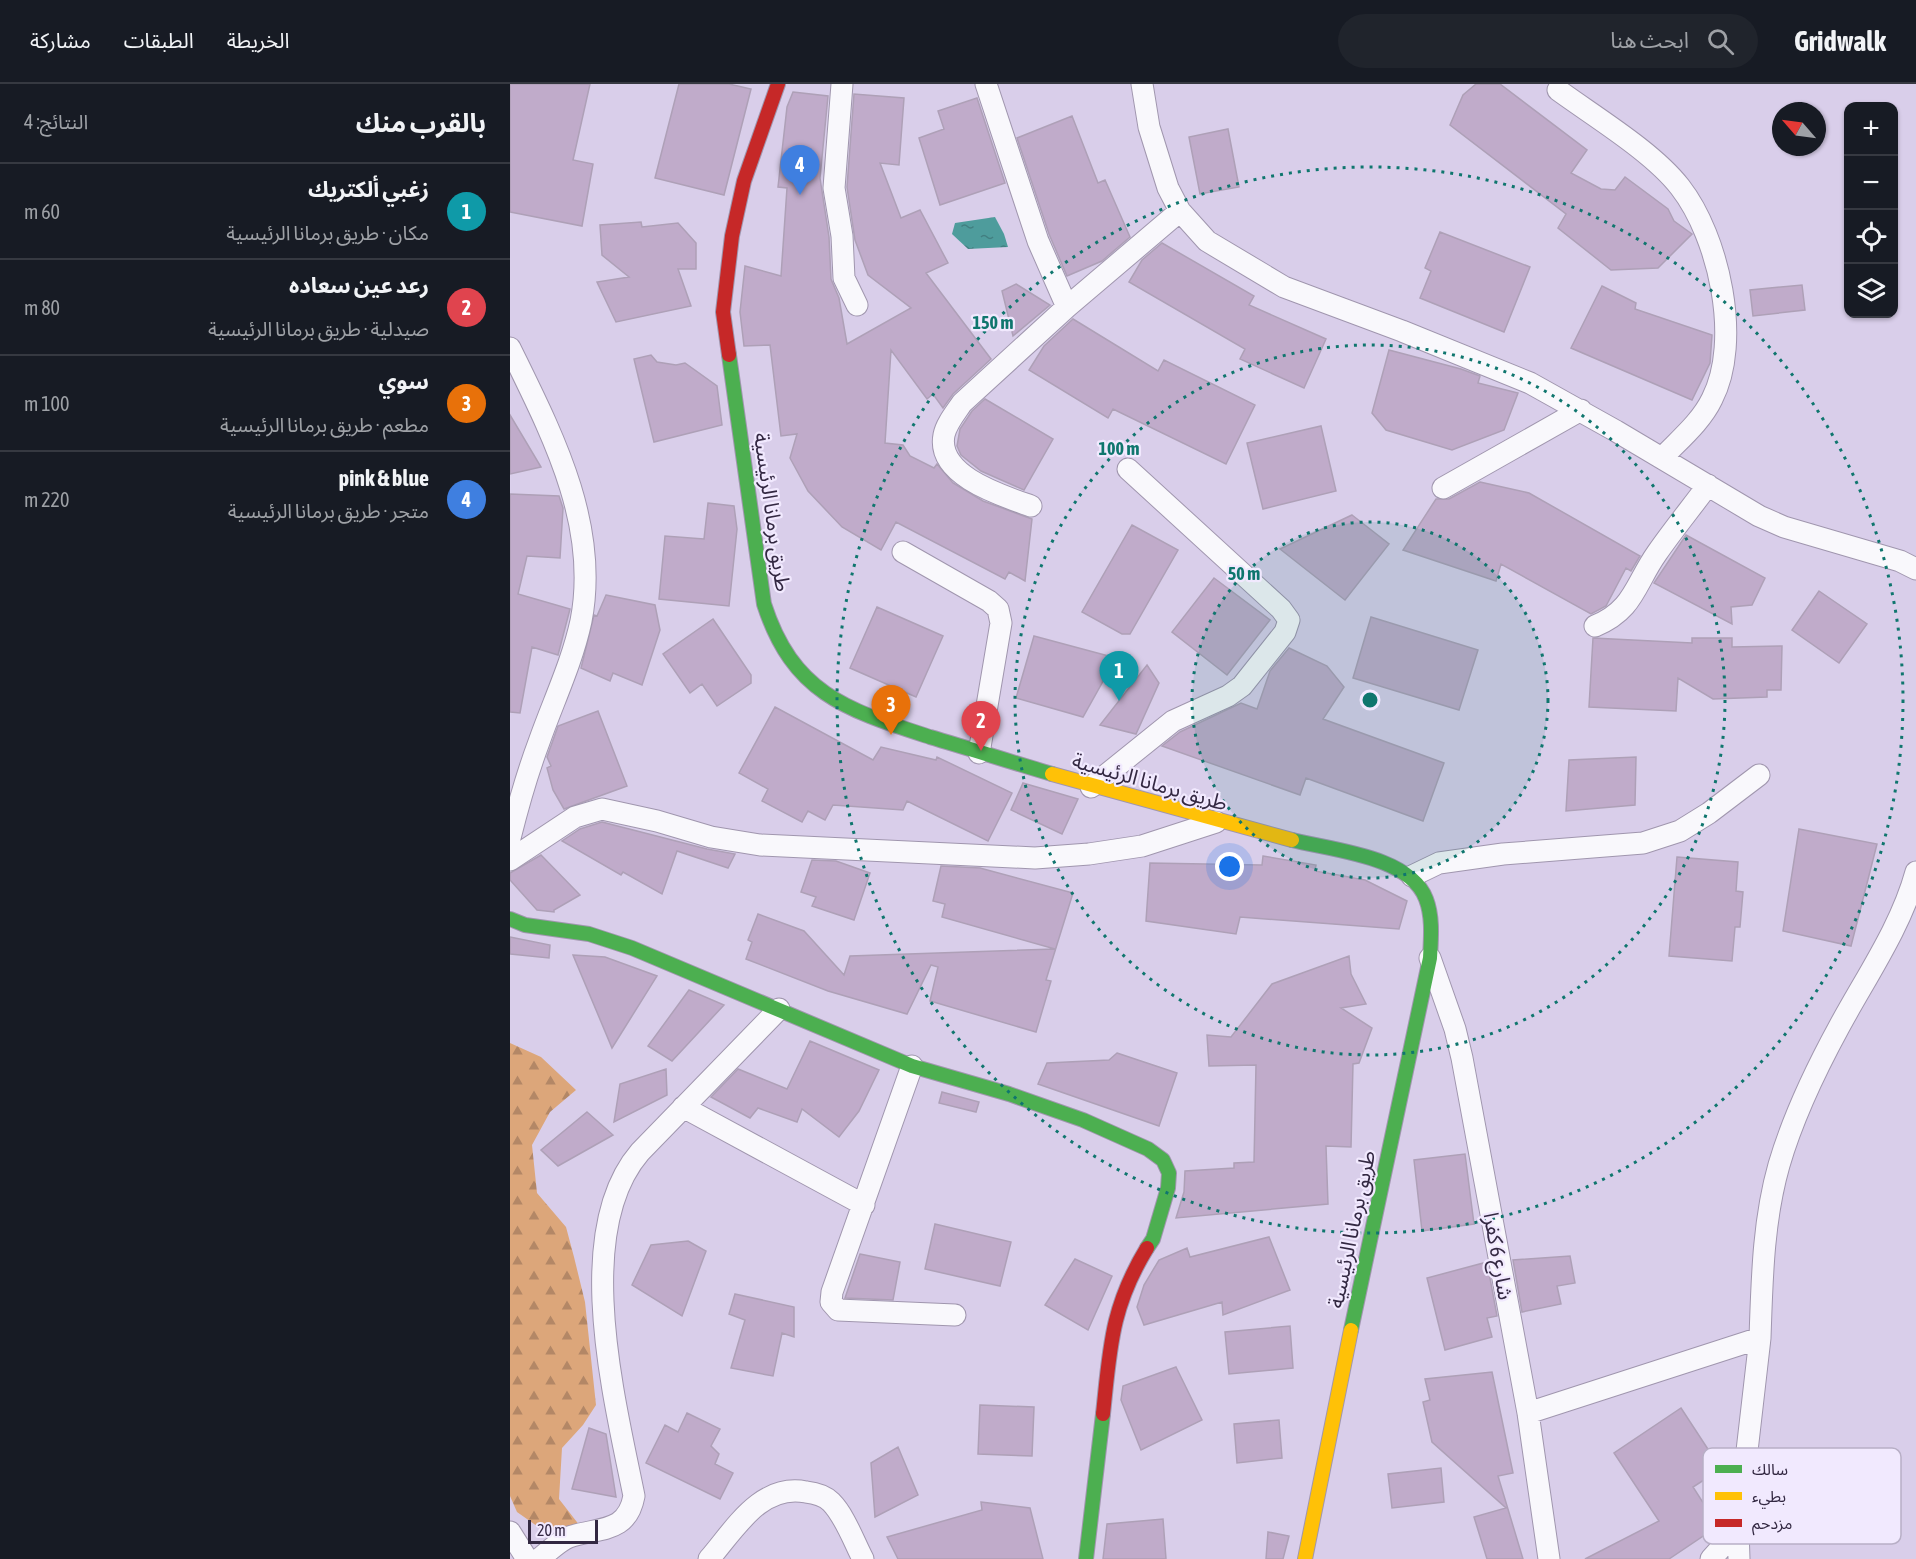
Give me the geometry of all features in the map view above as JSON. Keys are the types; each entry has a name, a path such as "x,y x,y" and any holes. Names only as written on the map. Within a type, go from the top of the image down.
{"main road":[{"name":"طريق برمانا الرئيسية","path":"778,84 744,181 732,236 723,312 764,604 770,627 789,660 804,677 835,701 868,717 1091,787 1216,822 1396,866 1412,876 1429,902 1432,932 1430,958 1338,1390 1305,1559"},
{"path":"510,919 525,925 609,940 912,1066 1009,1094 1083,1120 1148,1149 1167,1166 1168,1188 1153,1239 1129,1278 1113,1326 1086,1559"}],"street":[{"path":"842,84 834,188 842,236 844,278 857,305"},
{"path":"986,84 1038,241 1067,307"},
{"path":"1142,84 1157,158 1168,188 1180,211 1207,241 1284,287 1413,335 1530,383 1581,410 1708,485 1737,505 1784,527 1900,561 1916,568"},
{"path":"1558,90 1642,152 1680,187 1695,212 1714,264 1726,315 1726,357 1723,374 1703,414 1662,458"},
{"path":"1030,506 989,492 968,478 948,455 944,435 962,403 1067,307 1180,211"},
{"path":"510,348 552,434 578,517 584,550 580,621 568,665 519,801 510,838"},
{"path":"1443,488 1581,410"},
{"path":"1091,787 1173,721 1228,696 1242,686 1285,632 1288,620 1281,609 1128,469"},
{"path":"1595,626 1621,611 1634,596 1655,555 1708,485"},
{"path":"903,552 995,605 1000,612 1001,623 995,665 979,753"},
{"path":"1412,876 1439,862 1503,854 1642,843 1680,831 1759,776"},
{"path":"510,860 575,817 602,808 657,820 711,837 783,848 1035,858 1089,854 1142,846 1216,822"},
{"path":"1748,1448 1761,1338 1764,1247 1779,1167 1787,1141 1822,1060 1905,903 1916,872"},
{"name":"شارع 6 كفرا","path":"1430,958 1455,1029 1462,1058 1528,1413 1549,1559"},
{"path":"539,1559 568,1538 593,1533 625,1520 631,1510 634,1496 612,1386 605,1330 606,1229 613,1198 630,1164 779,1009"},
{"path":"912,1066 832,1292 833,1307 838,1310 956,1316"},
{"path":"683,1107 864,1205"},
{"path":"1528,1413 1761,1338"},
{"path":"709,1559 756,1505 770,1495 787,1490 816,1494 833,1503 863,1559"},
{"path":"510,1532 527,1559"},
{"path":"1711,1559 1724,1544"},
{"path":"1738,1544 1739,1559"}],"green space":[{"path":"510,1043 541,1057 576,1090 550,1112 532,1145 537,1193 566,1227 574,1257 585,1302 596,1405 583,1425 562,1448 559,1499 580,1526 544,1531 517,1512 510,1496"}],"water":[{"path":"995,217 1008,247 968,249 952,234 955,223"}],"building":[{"path":"510,84 590,84 573,160 593,164 582,226 510,212"},
{"path":"679,84 729,84 751,89 724,195 655,178"},
{"path":"1476,84 1500,84 1587,150 1571,173 1601,189 1615,190 1625,177 1668,209 1674,221 1692,234 1658,268 1611,270 1558,228 1566,214 1450,125 1463,95"},
{"path":"793,92 828,96 820,178 829,237 831,279 839,298 847,344 911,308 868,275 855,240 847,187 854,94 904,98 899,165 880,163 901,218 920,210 948,263 926,273 991,359 953,394 943,408 933,394 927,399 891,350 885,443 903,445 910,456 934,468 937,464 953,483 983,501 1032,519 1025,581 1009,572 1005,579 896,522 881,550 842,527 808,491 790,458 797,434 781,436 770,345 744,346 740,312 745,266 781,276 787,188 778,187 787,107"},
{"path":"977,98 1005,183 940,205 919,138 944,129 938,111"},
{"path":"1072,116 1098,183 1105,180 1130,237 1102,261 1067,276 1049,234 1017,138"},
{"path":"1228,129 1239,187 1200,194 1189,137"},
{"path":"641,222 642,227 678,223 696,243 696,269 678,269 691,306 616,322 597,282 629,277 602,255 600,225"},
{"path":"1440,232 1530,267 1504,332 1420,298 1431,271 1425,268"},
{"path":"1162,243 1254,296 1249,305 1326,339 1304,388 1240,359 1245,349 1129,282 1142,260"},
{"path":"1016,284 1050,305 1013,336 1002,291"},
{"path":"1802,285 1805,310 1753,316 1750,290"},
{"path":"1602,286 1636,303 1635,309 1712,335 1710,363 1692,400 1571,348"},
{"path":"1073,319 1158,371 1164,360 1255,405 1226,464 1113,409 1108,418 1029,370 1044,346"},
{"path":"1389,350 1461,369 1480,376 1478,383 1518,393 1504,430 1452,450 1386,430 1372,413"},
{"path":"651,355 657,362 676,365 685,363 717,386 722,425 654,442 634,359"},
{"path":"985,399 1053,439 1024,490 981,471 961,455 957,446 960,429 972,411"},
{"path":"510,415 541,467 510,474"},
{"path":"1321,426 1336,491 1263,509 1247,443"},
{"path":"1480,482 1529,493 1640,556 1631,571 1626,568 1606,606 1591,614 1501,564 1496,581 1403,550 1436,499 1449,499"},
{"path":"510,494 559,496 563,508 560,558 527,556 518,594 570,609 558,655 532,647 520,713 510,712"},
{"path":"708,503 734,506 737,529 729,606 659,599 665,536 704,539"},
{"path":"1352,515 1389,544 1345,600 1280,549"},
{"path":"1132,525 1178,550 1130,634 1122,634 1082,612"},
{"path":"1686,535 1765,578 1752,605 1731,607 1732,624 1654,583"},
{"path":"1214,578 1270,620 1227,675 1172,632"},
{"path":"1819,591 1867,624 1839,663 1792,630"},
{"path":"606,595 655,605 660,630 642,685 613,673 610,681 581,668 594,615 597,616"},
{"path":"877,607 943,636 916,697 850,668"},
{"path":"1371,617 1478,650 1459,710 1353,678"},
{"path":"713,619 751,675 751,683 717,706 702,684 690,693 663,654"},
{"path":"1034,636 1116,658 1083,717 1016,698"},
{"path":"1593,638 1692,643 1692,638 1732,638 1732,647 1782,646 1781,690 1767,690 1767,697 1713,699 1678,678 1676,711 1589,707"},
{"path":"1289,648 1327,666 1344,687 1323,719 1444,763 1423,821 1306,778 1300,795 1162,746 1180,732 1241,703 1257,709 1270,671"},
{"path":"1147,665 1159,683 1136,734 1100,725"},
{"path":"775,707 873,760 881,747 936,760 937,757 1012,793 988,841 907,801 903,810 833,805 825,820 808,811 802,822 762,801 768,789 739,773"},
{"path":"598,711 627,786 564,809 553,790 547,768 551,766 547,757 558,726"},
{"path":"1636,757 1635,805 1566,811 1569,760"},
{"path":"1023,783 1078,799 1062,834 1011,810"},
{"path":"602,822 735,854 728,868 677,851 662,894 623,872 621,875 562,841 580,829"},
{"path":"1799,829 1877,844 1851,946 1783,931"},
{"path":"541,855 580,895 554,912 537,910 510,880 510,873"},
{"path":"1263,856 1316,865 1315,871 1365,880 1407,901 1399,929 1240,917 1236,934 1146,921 1150,863 1262,865"},
{"path":"1677,857 1738,862 1736,891 1743,892 1740,927 1735,927 1732,961 1669,956"},
{"path":"812,860 836,861 870,873 854,920 812,906 816,897 801,892"},
{"path":"941,866 980,868 1073,893 1046,980 1051,981 1036,1032 930,1001 938,967 931,965 907,1014 828,991 746,959 752,942 748,940 758,914 804,931 844,975 850,956 1055,949 942,917 945,904 933,901"},
{"path":"510,937 550,945 549,958 510,954"},
{"path":"573,955 605,957 657,976 612,1048"},
{"path":"1349,956 1351,974 1366,1004 1341,1008 1372,1028 1359,1063 1353,1064 1351,1147 1326,1146 1328,1204 1176,1218 1184,1192 1185,1171 1234,1168 1234,1163 1254,1162 1256,1065 1209,1066 1207,1035 1231,1037 1272,984"},
{"path":"689,990 724,1005 672,1061 648,1046"},
{"path":"810,1041 879,1070 859,1111 839,1137 802,1109 797,1122 758,1108 750,1118 711,1097 738,1069 787,1089"},
{"path":"1117,1053 1177,1073 1159,1126 1038,1084 1047,1063 1109,1060"},
{"path":"666,1069 667,1095 614,1122 620,1084"},
{"path":"942,1092 979,1102 976,1112 939,1103"},
{"path":"587,1112 613,1135 558,1166 541,1150"},
{"path":"1465,1154 1474,1224 1422,1231 1414,1160"},
{"path":"935,1224 1011,1242 1000,1286 925,1269"},
{"path":"1269,1237 1290,1290 1223,1315 1222,1302 1144,1325 1137,1307 1144,1285 1159,1260 1187,1248 1190,1257"},
{"path":"688,1241 706,1251 682,1316 632,1285 651,1245"},
{"path":"860,1254 900,1262 893,1300 845,1298"},
{"path":"1570,1256 1575,1283 1557,1286 1561,1304 1522,1312 1513,1260"},
{"path":"1075,1259 1112,1276 1088,1330 1045,1305"},
{"path":"1487,1262 1497,1316 1487,1318 1492,1337 1445,1350 1427,1278"},
{"path":"735,1294 794,1307 794,1337 782,1333 773,1376 731,1368 745,1320 729,1314"},
{"path":"1290,1326 1293,1368 1229,1374 1225,1332"},
{"path":"1176,1367 1202,1420 1141,1450 1121,1400 1123,1386"},
{"path":"1492,1372 1513,1473 1498,1476 1523,1559 1487,1559 1474,1517 1506,1508 1432,1442 1423,1402 1430,1400 1425,1379"},
{"path":"980,1405 1034,1407 1032,1456 978,1454"},
{"path":"1681,1408 1707,1448 1703,1448 1703,1481 1693,1487 1703,1503 1703,1536 1669,1559 1585,1559 1659,1521 1614,1453"},
{"path":"687,1413 720,1429 711,1446 719,1454 715,1464 733,1473 720,1499 646,1463 665,1425 678,1432"},
{"path":"1279,1420 1282,1458 1237,1463 1234,1424"},
{"path":"589,1428 606,1434 616,1497 572,1489"},
{"path":"898,1447 918,1495 875,1517 871,1463"},
{"path":"1441,1468 1444,1502 1392,1508 1388,1474"},
{"path":"981,1502 1030,1508 1043,1559 898,1559 887,1537 982,1510"},
{"path":"1163,1519 1166,1559 1103,1559 1107,1524"},
{"path":"1268,1532 1289,1536 1283,1559 1266,1559"}],"traffic: fast":[{"path":"729,355 764,604 776,634 790,659 807,679 849,707 930,737 1052,774"},
{"path":"1292,840 1368,857 1404,873 1417,885 1426,899 1431,920 1430,958 1351,1330"},
{"path":"510,919 525,925 589,934 632,948 912,1066 1009,1094 1083,1120 1148,1149 1163,1160 1169,1173 1168,1188 1153,1239 1147,1248"},
{"path":"1086,1559 1103,1414"}],"traffic: slow":[{"path":"1052,774 1292,840"},
{"path":"1305,1559 1351,1330"}],"traffic: jam":[{"path":"729,355 723,312 732,236 744,181 778,84"},
{"path":"1103,1414 1114,1328 1119,1309 1135,1269 1147,1248"}],"place":[{"name":"pink & blue","path":"800,195"},
{"name":"زغبي ألكتريك","path":"1119,701"},
{"name":"سوي","path":"891,735"},
{"name":"رعد عين سعاده","path":"981,751"}]}
